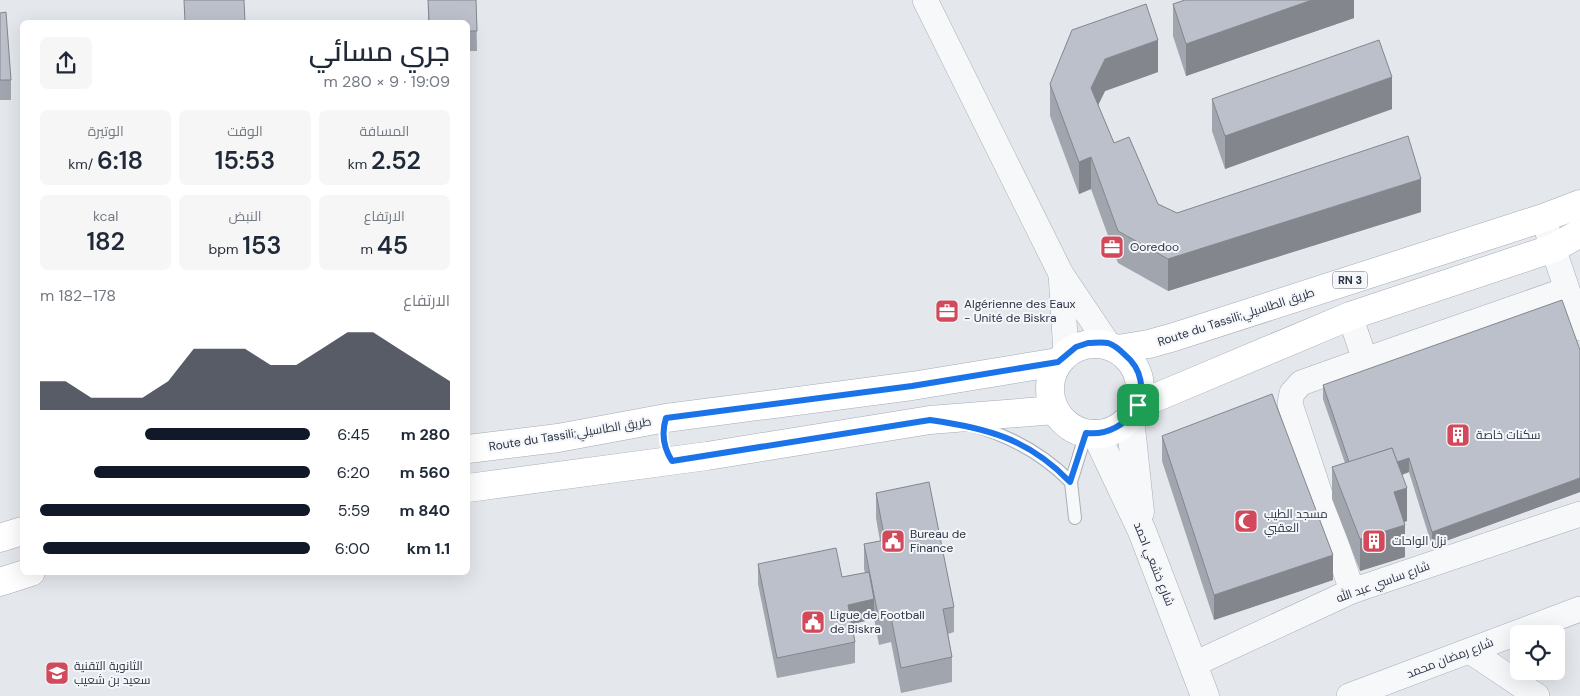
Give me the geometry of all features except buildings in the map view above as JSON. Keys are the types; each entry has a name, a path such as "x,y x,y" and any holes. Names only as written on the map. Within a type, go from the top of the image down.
{"main road":[{"name":"Route du Tassili;طريق الطاسيلي","path":"1113,346 1157,342 1543,218 1580,204"},
{"path":"1134,411 1140,380 1136,367 1113,346 1088,343 1062,358 1052,373 1050,398 1055,410 1068,425 1091,434 1119,428 1134,411 1350,316 1554,248 1580,233"},
{"name":"Route du Tassili;طريق الطاسيلي","path":"470,449 558,438 666,418 912,386 1062,358"},
{"path":"470,488 707,456 930,420 1055,410"},
{"path":"699,414 704,421 709,438 707,456"},
{"path":"666,418 663,427 664,445 672,461"},
{"path":"0,538 20,532"},
{"path":"0,582 21,575"}],"street":[{"path":"925,0 1061,274 1113,346"},
{"path":"1543,218 1580,328"},
{"path":"1061,274 1062,358"},
{"path":"1352,591 1290,404 1292,393 1301,383 1566,290"},
{"path":"1350,316 1365,360"},
{"path":"1134,411 1142,531"},
{"name":"شارع خشعي احمد","path":"1091,434 1142,531 1205,696"},
{"name":"شارع ساسي عبد الله","path":"1192,665 1352,591 1580,514"},
{"name":"شارع رمضان محمد","path":"1349,696 1580,609"},
{"path":"1470,651 1537,696"}],"lane":[{"path":"930,420 971,425 1012,438 1056,467 1070,482"},
{"path":"1075,518 1070,482 1091,434"}],"place":[{"name":"Ooredoo","path":"1112,247"},
{"name":"Algérienne des Eaux - Unité de Biskra","path":"947,311"},
{"name":"سكنات خاصة","path":"1458,435"},
{"name":"مسجد الطيب العقبي","path":"1246,521"},
{"name":"Bureau de Finance","path":"893,541"},
{"name":"نزل الواحات","path":"1374,541"},
{"name":"Ligue de Football de Biskra","path":"813,622"},
{"name":"الثانوية التقنية سعيد بن شعيب","path":"57,673"}],"route":[{"path":"1088,343 1108,344 1128,357 1136,367 1140,380 1138,405 1130,418 1119,428 1106,433 1086,433 1070,482 1056,467 1039,454 1012,438 971,425 930,420 672,461 664,445 663,436 666,418 912,386 1058,362 1066,353 1088,343"}]}
